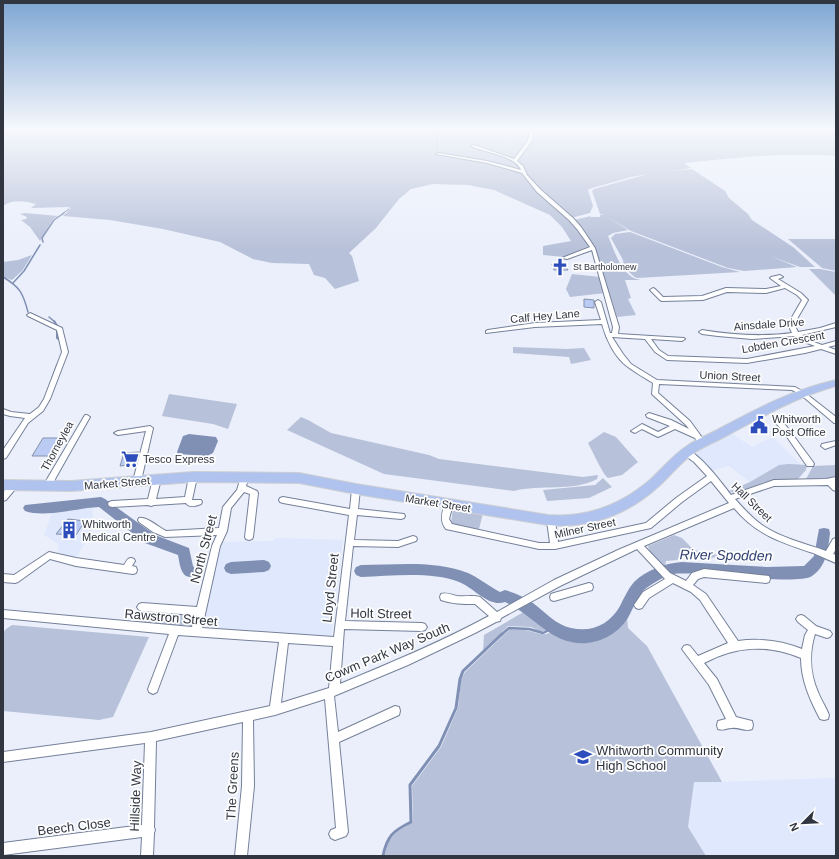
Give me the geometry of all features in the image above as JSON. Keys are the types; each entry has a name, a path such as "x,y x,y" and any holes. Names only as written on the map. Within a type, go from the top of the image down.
{"main road":[{"name":"Market Street","path":"8,486 100,485 193,477 244,482 299,478 356,489 551,521 584,519 619,508 643,493 700,439 802,393 836,383"}],"street":[{"path":"513,169 523,172 538,191 571,219 593,248 616,328 612,335"},
{"path":"565,258 593,248"},
{"path":"780,277 774,278 806,300 791,324 796,334 809,342 836,352"},
{"path":"653,290 662,299 689,299 703,298 726,290 766,291 786,286"},
{"path":"598,302 604,322 624,361 656,382 655,394 688,423 700,439"},
{"path":"3,456 26,422 41,409 47,399 65,352 60,329 30,315"},
{"name":"Calf Hey Lane","path":"488,332 534,325 604,322"},
{"name":"Ainsdale Drive","path":"702,332 738,337 796,334 836,325"},
{"path":"612,335 682,339"},
{"name":"Lobden Crescent","path":"647,338 657,351 667,358 747,361 805,351 836,343"},
{"name":"Union Street","path":"656,382 793,388 802,393"},
{"path":"802,393 836,421"},
{"path":"3,411 10,414 32,417"},
{"path":"649,414 669,422 700,439"},
{"name":"Thorneylea","path":"48,486 86,417"},
{"path":"776,419 810,464"},
{"path":"635,431 642,426 658,435 675,426"},
{"path":"118,433 150,428 137,481"},
{"path":"825,446 836,443"},
{"name":"Hall Street","path":"686,452 700,463 732,501 758,527 787,542 830,556"},
{"path":"188,500 193,477"},
{"name":"Milner Street","path":"449,504 445,522 453,528 539,546 555,546 648,526 680,500 712,478"},
{"path":"151,503 157,479"},
{"path":"833,481 836,488"},
{"name":"Cowm Park Way South","path":"3,757 151,737 248,717 332,692 406,662 497,618 565,579 774,483 833,481"},
{"path":"244,482 254,493 249,537"},
{"name":"North Street","path":"196,632 216,546 223,531 227,507 239,494 244,482"},
{"path":"3,498 8,486"},
{"name":"Lloyd Street","path":"335,834 342,832 334,739 332,692 352,512 356,489"},
{"path":"112,504 188,500 190,502 198,502"},
{"path":"283,500 352,512 401,516"},
{"path":"142,520 156,530 165,534 223,531"},
{"path":"551,521 555,546"},
{"path":"349,543 398,544 415,539"},
{"path":"830,556 836,541"},
{"path":"638,545 658,568 670,578 687,586 703,597 710,605 735,646"},
{"path":"3,578 15,580 52,554 76,562 130,570 131,561"},
{"path":"687,586 695,576 704,573 766,578"},
{"path":"639,605 646,595 670,578"},
{"path":"565,579 573,592"},
{"path":"554,597 589,587"},
{"path":"444,597 459,600 477,600 497,618"},
{"path":"142,607 201,611"},
{"name":"Rawstron Street","path":"3,614 196,632 338,642"},
{"path":"801,619 813,629 827,634"},
{"name":"Holt Street","path":"340,625 422,627"},
{"path":"813,629 810,635 806,655 807,671 812,692 824,715"},
{"path":"153,689 175,630"},
{"path":"274,710 284,638"},
{"path":"697,661 735,646 757,644 787,648 806,655"},
{"path":"687,649 713,682 733,722"},
{"path":"334,739 395,711"},
{"name":"The Greens","path":"241,856 248,786 248,717"},
{"path":"722,725 733,722 748,725"},
{"name":"Hillside Way","path":"147,856 151,737"},
{"name":"Beech Close","path":"3,849 149,830"}],"shaded area":[{"path":"3,169 684,169 671,171 692,169 725,191 729,198 748,214 752,220 793,247 815,267 800,267 770,256 797,267 744,271 728,268 631,231 606,216 628,230 613,233 608,236 624,269 629,275 641,280 625,280 631,298 628,299 636,315 617,317 596,251 574,220 591,216 590,217 600,217 600,215 604,215 600,214 592,191 594,189 648,174 631,177 589,189 588,190 593,206 590,213 567,219 591,245 564,257 543,255 543,246 571,241 562,227 550,215 494,190 468,185 433,184 411,189 399,199 376,228 349,253 352,256 359,281 335,289 325,278 314,275 309,264 272,263 253,259 220,242 163,229 110,220 63,216 71,208 68,207 31,208 36,204 19,201 10,202 3,206"},
{"path":"25,213 58,216 53,219 40,241 30,227 21,220 26,219 27,217 20,214"},
{"path":"630,232 722,267 740,272 637,278 626,268 611,238 615,234"},
{"path":"788,239 836,239 836,271 822,268"},
{"path":"32,255 22,271 12,280 3,277 3,262 18,260"},
{"path":"809,269 820,269 836,272 836,296"},
{"path":"572,274 600,277 605,293 570,297 566,289"},
{"path":"513,347 567,349 584,348 591,360 571,364 569,357 513,353"},
{"path":"169,394 237,404 228,429 213,424 162,416"},
{"path":"301,417 331,433 429,455 439,459 583,477 598,475 597,479 578,485 514,491 384,474 287,430"},
{"path":"604,432 616,437 638,462 622,475 608,478 600,467 588,443"},
{"path":"731,433 752,447 773,437 801,465 779,465 750,482 729,466 710,471 697,454 698,451"},
{"path":"189,434 216,437 218,441 213,453 207,456 178,454 177,452 183,436"},
{"path":"779,465 807,465 806,470 797,480 765,482 736,494 729,491 750,482"},
{"path":"836,465 836,478 806,479 813,466"},
{"path":"603,478 612,487 589,498 547,501 543,490 595,485"},
{"path":"92,503 94,526 76,558 59,553 58,544 44,535 53,510"},
{"path":"453,508 483,513 479,529 451,525"},
{"path":"674,535 682,538 694,550 722,556 711,558 682,556 677,560 666,561 665,566 663,567 649,550 648,546"},
{"path":"275,538 343,540 331,638 208,628 204,614 222,542 273,541"},
{"path":"144,610 196,614 193,628 140,624"},
{"path":"527,610 549,629 541,632 531,627 508,626 483,652 484,635"},
{"name":"Whitworth Community High School","path":"627,616 628,628 647,646 722,782 694,782 688,827 706,856 385,856 388,843 394,835 413,822 412,786 441,747 458,708 461,680 465,672 510,629 544,634 553,631 575,638 593,638 602,636 610,631 619,625"},
{"path":"12,625 149,637 113,717 99,720 3,711 3,633"},
{"name":"Whitworth Community High School","path":"647,646 722,782 836,778 836,856 413,856"}],"building":[{"name":"St Bartholomew","path":"565,263 568,270 554,270 552,264"},
{"path":"584,299 594,300 594,308 584,307"},
{"path":"43,438 66,438 56,456 32,456"},
{"name":"Tesco Express","path":"139,452 136,464 120,466 124,453"},
{"name":"Whitworth Medical Centre","path":"68,519 85,521 76,535 56,534"}],"waterway":[{"path":"62,214 69,209"},
{"path":"43,242 42,238 54,220 64,213"},
{"path":"13,283 24,271 40,245"},
{"path":"3,277 20,291 28,312"},
{"path":"49,317 54,321"},
{"path":"54,321 58,327"},
{"path":"57,331 57,338 61,341"},
{"path":"52,379 57,365"},
{"name":"River Spodden","path":"29,508 50,508 101,502 150,539 184,552 187,568 190,572"},
{"name":"River Spodden","path":"361,571 413,570 452,574 467,579 490,594 500,598 505,596 519,602 559,631 572,635 588,636 604,632 617,622 636,589 663,571 682,568 794,573 807,572 820,558 824,533"},
{"name":"River Spodden","path":"231,568 264,566"},
{"path":"501,635 509,628 529,629 543,633 553,628"},
{"path":"383,856 389,839 395,831 411,822 410,785 439,746 456,708 460,679 463,671 502,634"}],"place":[{"name":"St Bartholomew","path":"560,267"},
{"name":"Whitworth Post Office","path":"759,425"},
{"name":"Tesco Express","path":"130,459"},
{"name":"Whitworth Medical Centre","path":"69,530"},
{"name":"Whitworth Community High School","path":"583,757"}]}
